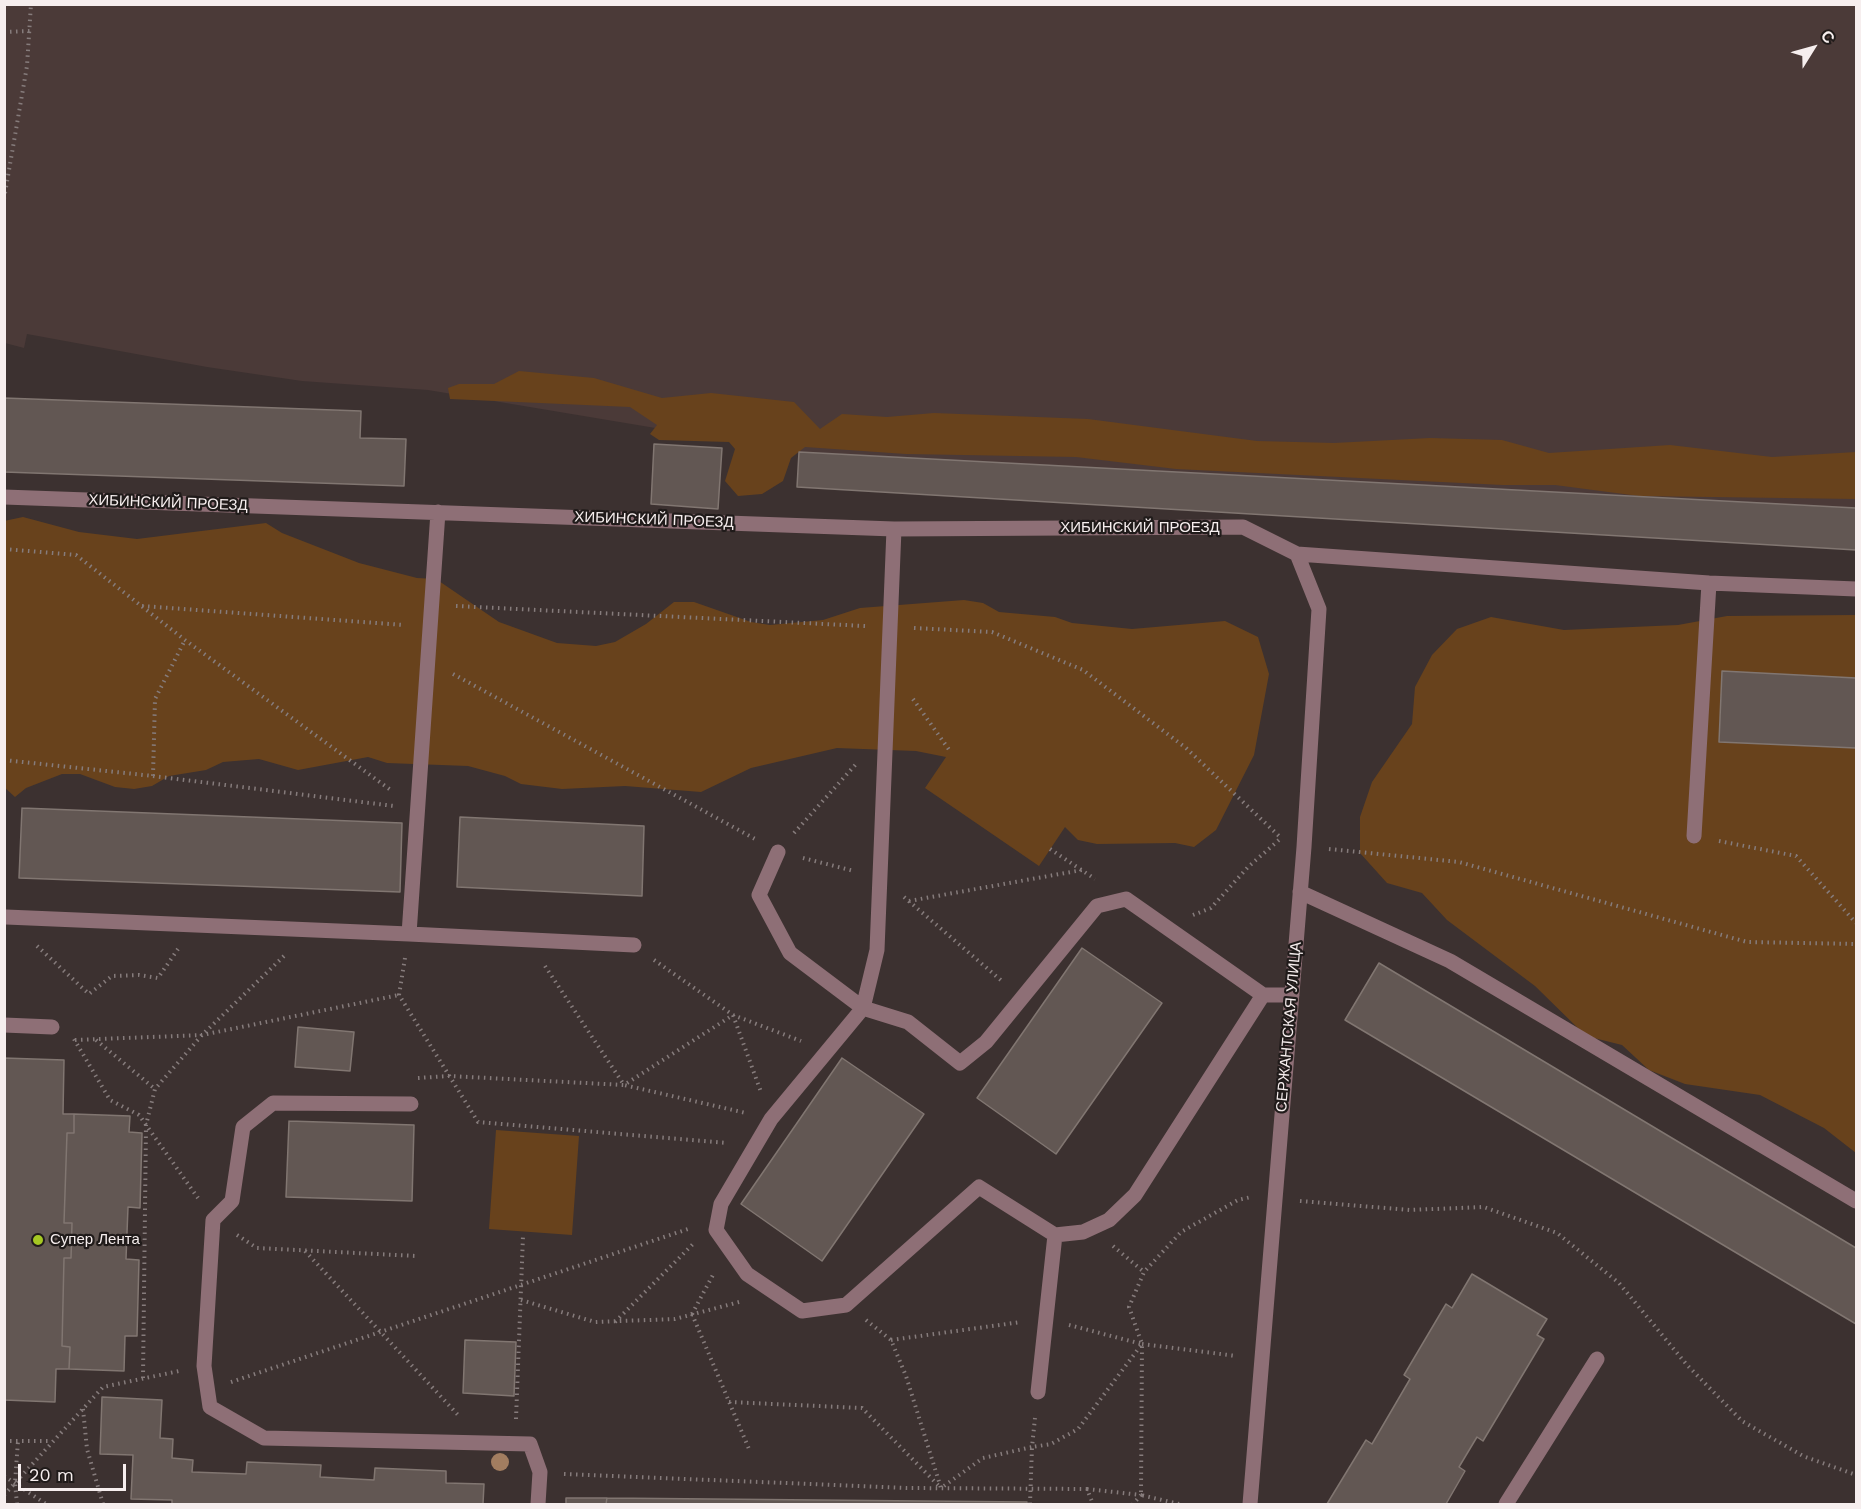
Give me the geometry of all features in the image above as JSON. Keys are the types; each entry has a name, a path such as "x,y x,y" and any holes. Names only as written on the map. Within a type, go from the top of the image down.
{"street":[{"name":"ХИБИНСКИЙ ПРОЕЗД","path":"4,497 894,529 1243,527 1297,554"},
{"path":"409,934 428,626 438,512"},
{"path":"894,529 877,950 863,1008 771,1119 722,1204 717,1230 747,1274 802,1311 846,1305 979,1187 1055,1235 1083,1232 1109,1220 1135,1195 1263,995"},
{"path":"1297,554 1709,583 1857,589"},
{"name":"СЕРЖАНТСКАЯ УЛИЦА","path":"1250,1504 1304,847 1319,609 1297,554"},
{"path":"1694,836 1709,583"},
{"path":"778,852 759,895 790,952 863,1008 908,1022 960,1063 986,1042 1097,906 1126,899 1263,995 1292,995"},
{"path":"1300,892 1450,961 1857,1201"},
{"path":"6,917 634,945"},
{"path":"4,1025 52,1027"},
{"path":"411,1104 273,1103 243,1127 232,1201 213,1220 204,1366 210,1407 264,1438 530,1444 540,1473 538,1504"},
{"path":"1038,1392 1055,1235"},
{"path":"1506,1504 1597,1359"}],"path":[{"path":"4,199 17,137 30,31 31,4"},
{"path":"4,32 30,31"},
{"path":"4,549 76,555 185,640 417,809"},
{"path":"142,606 428,626"},
{"path":"153,776 155,699 185,640"},
{"path":"426,660 778,852 880,877 1022,998"},
{"path":"889,665 950,751"},
{"path":"778,852 886,731"},
{"path":"4,760 417,809"},
{"path":"1694,836 1796,856 1857,923"},
{"path":"1164,926 1211,908 1248,867 1281,838"},
{"path":"1304,847 1459,862 1748,942 1857,944"},
{"path":"1050,849 1126,899"},
{"path":"909,901 1082,870"},
{"path":"6,917 89,994 112,976 140,975 159,978 194,925"},
{"path":"143,1378 146,1125 155,1089 202,1035 310,930"},
{"path":"409,934 399,995 478,1122 755,1145"},
{"path":"527,940 624,1085"},
{"path":"634,945 733,1015 826,1050"},
{"path":"74,1040 202,1035 399,995"},
{"path":"624,1085 733,1015"},
{"path":"733,1015 771,1119"},
{"path":"52,1027 74,1040 110,1101 139,1115 213,1220 257,1248 416,1256"},
{"path":"95,1039 155,1089"},
{"path":"411,1104 416,1078 449,1076 624,1085 771,1119"},
{"path":"537,1127 537,1133"},
{"path":"1132,1504 1141,1495 1142,1344 1129,1307 1144,1272 1181,1232 1238,1200 1257,1196"},
{"path":"1275,1198 1410,1210 1484,1207 1557,1233 1619,1283 1687,1365 1742,1421 1803,1456 1857,1475"},
{"path":"208,1390 521,1283 719,1219"},
{"path":"615,1322 719,1219"},
{"path":"1092,1228 1144,1272"},
{"path":"515,1444 524,1236"},
{"path":"692,1314 729,1247"},
{"path":"304,1250 484,1443"},
{"path":"521,1300 595,1322 615,1322 675,1319 775,1293"},
{"path":"846,1305 891,1340 906,1376 941,1488"},
{"path":"692,1314 749,1449"},
{"path":"891,1340 1046,1319 1142,1344 1206,1354 1244,1357"},
{"path":"941,1488 983,1458 1051,1443 1078,1429 1142,1344"},
{"path":"4,1495 103,1387 204,1366"},
{"path":"1031,1504 1032,1447 1038,1392"},
{"path":"729,1402 862,1408 941,1488"},
{"path":"82,1409 87,1449 103,1504"},
{"path":"4,1441 53,1441"},
{"path":"17,1504 15,1484 18,1441"},
{"path":"540,1473 941,1488 1087,1489 1141,1495 1179,1504"},
{"path":"4,1476 46,1504"},
{"path":"1087,1489 1094,1504"}],"shaded area":[{"path":"4,5 1856,5 1856,550 797,487 799,452 428,390 302,381 207,367 27,334 24,348 5,343"},
{"path":"519,371 594,378 662,398 711,393 794,402 820,429 842,414 887,417 934,413 1088,419 1257,441 1334,443 1430,438 1502,440 1549,453 1670,445 1772,457 1856,452 1856,499 1639,496 1555,485 1503,485 1176,469 1076,457 906,454 805,447 791,458 783,481 762,494 738,496 725,481 735,449 729,442 659,440 650,434 657,425 630,407 450,399 448,388 459,384 494,384"},
{"path":"23,517 79,532 137,539 266,523 282,533 359,563 417,578 436,579 499,622 557,643 596,646 615,642 646,624 674,602 694,602 751,622 770,625 823,620 860,608 964,600 983,603 999,612 1055,617 1072,623 1132,629 1225,621 1258,637 1269,674 1254,755 1216,830 1194,847 1175,843 1097,844 1078,840 1065,827 1039,866 925,788 946,757 916,751 837,748 751,768 701,792 625,786 562,789 521,784 505,776 468,766 387,763 368,757 298,770 259,759 223,762 206,770 169,776 152,786 134,789 115,787 80,774 62,774 26,788 15,797 4,787 4,521"},
{"path":"1856,615 1856,678 1722,672 1719,741 1856,748 1856,1153 1824,1128 1760,1095 1685,1084 1649,1070 1622,1045 1586,1036 1535,986 1447,920 1422,893 1387,883 1360,853 1360,817 1372,782 1412,724 1415,687 1432,655 1457,629 1491,617 1564,630 1678,625 1727,616"},
{"path":"496,1130 579,1136 572,1235 489,1229"}],"building":[{"path":"4,398 361,411 360,438 406,439 404,486 4,472"},
{"path":"654,444 722,448 718,509 651,504"},
{"path":"799,452 1856,508 1856,550 797,487"},
{"path":"1722,671 1856,678 1856,748 1719,742"},
{"path":"22,808 402,823 400,892 19,878"},
{"path":"460,817 644,826 642,896 457,887"},
{"path":"1082,948 1162,1003 1056,1154 977,1098"},
{"path":"1379,963 1856,1248 1856,1324 1345,1020"},
{"path":"298,1027 354,1032 350,1071 295,1067"},
{"name":"Супер Лента","path":"4,1058 64,1060 63,1114 74,1114 74,1133 67,1133 64,1223 72,1223 71,1258 64,1258 62,1346 70,1347 69,1369 56,1369 55,1402 4,1400"},
{"path":"842,1058 924,1114 822,1261 741,1204"},
{"path":"74,1114 130,1116 129,1132 142,1133 140,1208 128,1207 126,1259 139,1260 137,1336 125,1336 124,1371 69,1369 70,1347 62,1346 64,1258 71,1258 72,1223 64,1223 67,1133 74,1133"},
{"path":"289,1121 414,1125 412,1201 286,1197"},
{"path":"1472,1274 1547,1319 1537,1335 1544,1339 1483,1441 1477,1437 1459,1467 1465,1471 1446,1504 1327,1504 1366,1440 1372,1444 1410,1379 1404,1375 1446,1304 1452,1308"},
{"path":"465,1340 516,1342 514,1396 463,1393"},
{"path":"102,1397 162,1400 160,1438 173,1439 172,1458 193,1460 192,1472 246,1474 247,1462 321,1465 320,1477 374,1480 375,1468 446,1471 446,1483 484,1484 483,1504 172,1504 172,1500 131,1499 133,1455 100,1454"},
{"path":"566,1498 607,1498 606,1504 566,1504"},
{"path":"607,1498 1027,1502 1027,1504 606,1504"}],"place":[{"name":"Супер Лента","path":"38,1240"}]}
